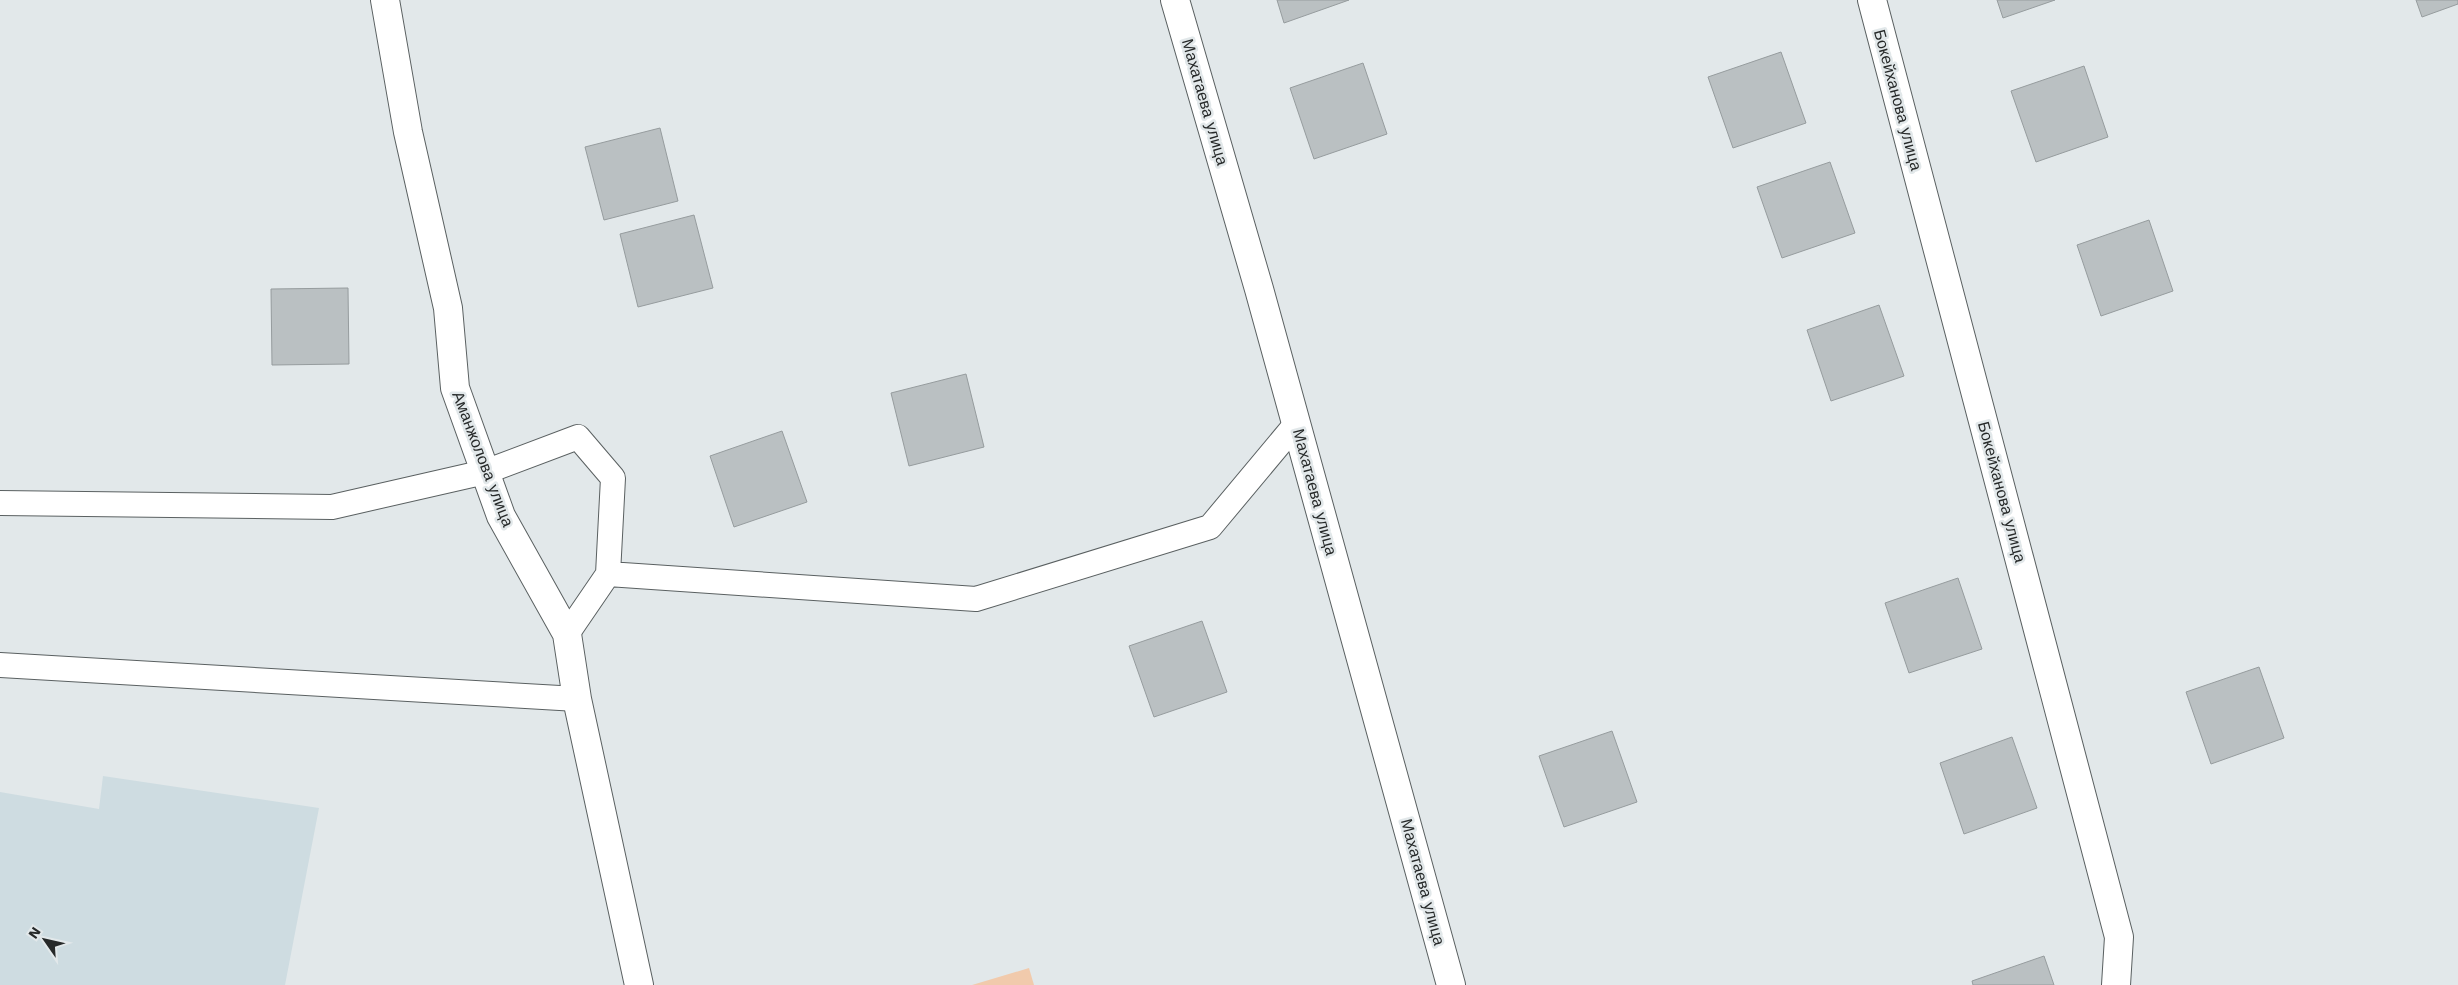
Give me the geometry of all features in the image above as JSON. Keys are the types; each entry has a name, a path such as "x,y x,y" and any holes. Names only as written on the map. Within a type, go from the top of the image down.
{"street":[{"name":"Аманжолова улица","path":"385,0 408,132 448,308 455,388 502,516 567,634 577,698 638,985"},
{"name":"Махатаева улица","path":"1175,0 1296,424 1451,985"},
{"name":"Бокейханова улица","path":"1872,0 2119,937 2116,985"}],"lane":[{"path":"608,574 976,599 1210,527 1296,424"},
{"path":"0,503 332,507 486,472 578,437 613,478 608,574 567,634"},
{"path":"0,665 577,698"}],"shaded area":[{"path":"103,776 319,808 285,985 0,985 0,792 99,809"},
{"path":"1029,968 1034,985 972,985"}],"building":[{"path":"1277,0 1349,0 1284,23"},
{"path":"1997,0 2055,0 2003,18"},
{"path":"2416,0 2458,0 2458,4 2422,17"},
{"path":"1781,52 1806,123 1733,148 1708,77"},
{"path":"1363,63 1387,134 1314,159 1290,88"},
{"path":"2084,66 2108,137 2036,162 2011,91"},
{"path":"660,128 678,201 604,220 585,147"},
{"path":"1830,162 1855,233 1782,258 1757,187"},
{"path":"694,215 713,288 638,307 620,234"},
{"path":"2149,220 2173,291 2101,316 2077,245"},
{"path":"348,288 349,364 272,365 271,289"},
{"path":"1879,305 1904,376 1831,401 1807,330"},
{"path":"966,374 984,447 909,466 891,393"},
{"path":"782,431 807,502 734,527 710,456"},
{"path":"1958,578 1982,649 1909,673 1885,603"},
{"path":"1202,621 1227,692 1154,717 1129,646"},
{"path":"2259,667 2284,738 2211,764 2186,692"},
{"path":"1612,731 1637,802 1564,827 1539,756"},
{"path":"2012,737 2037,808 1964,834 1940,763"},
{"path":"2044,956 2054,985 1973,985 1972,981"}]}
